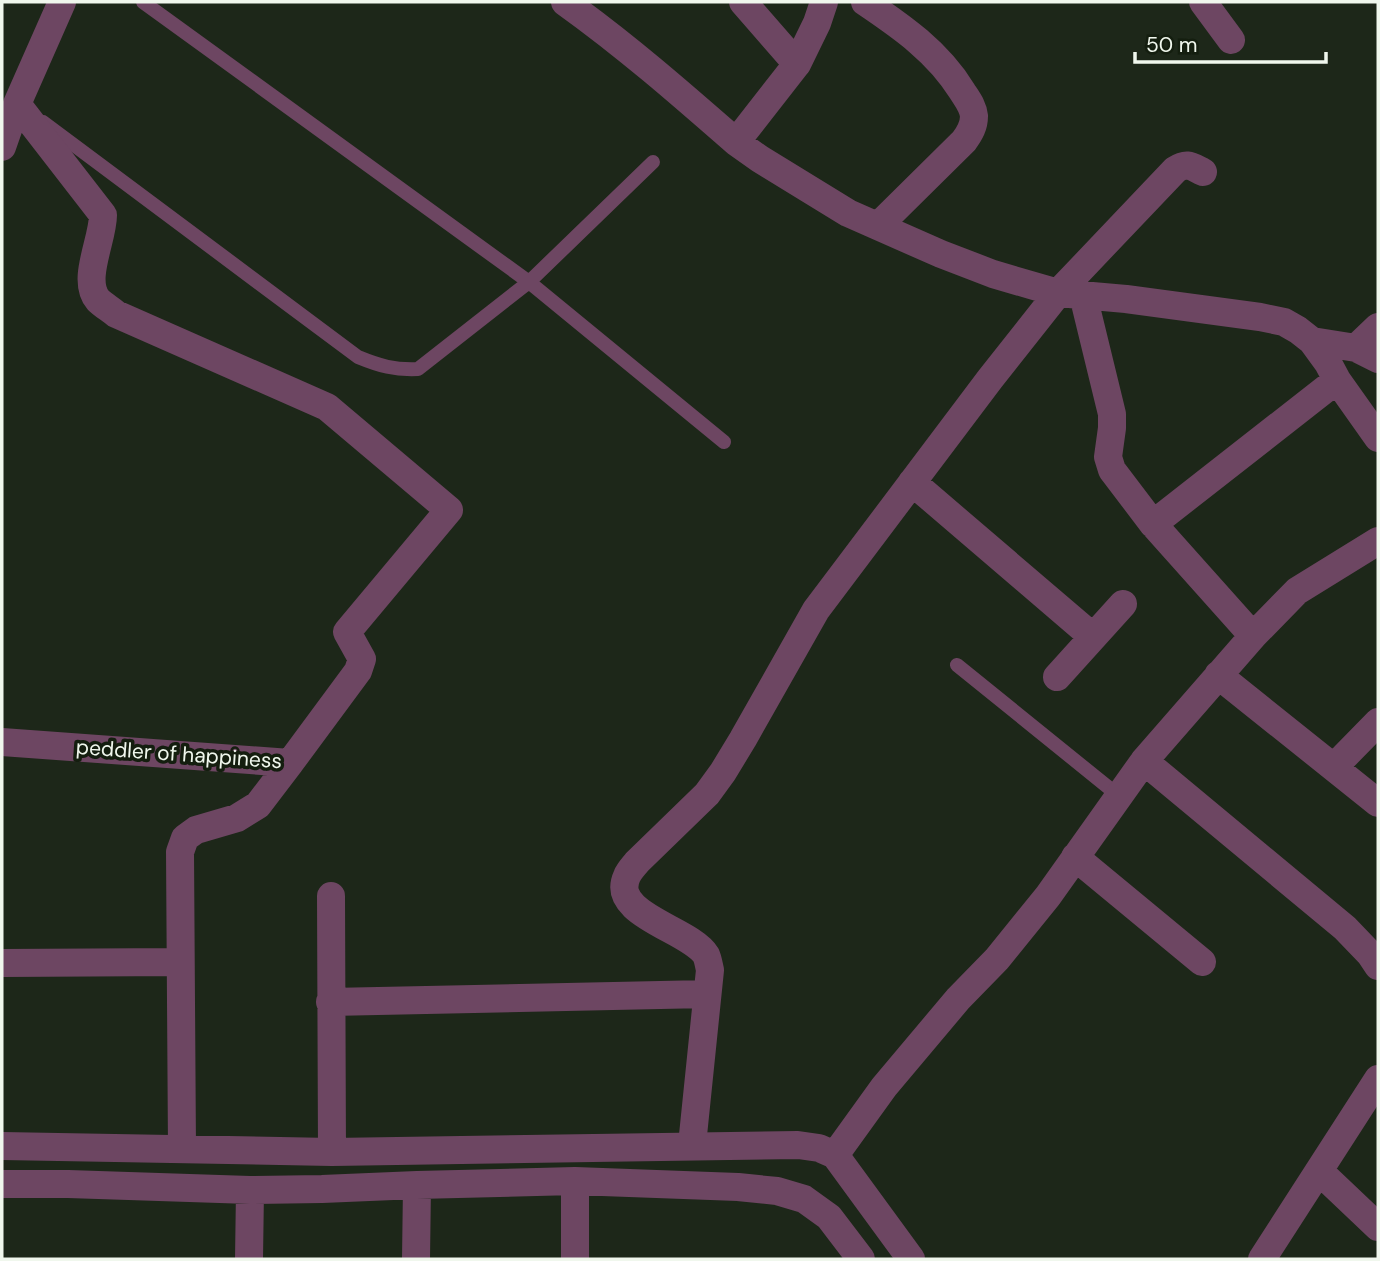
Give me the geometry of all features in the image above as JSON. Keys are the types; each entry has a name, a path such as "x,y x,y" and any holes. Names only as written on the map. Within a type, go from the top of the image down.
{"street":[{"path":"2,148 62,2"},
{"path":"565,2 636,55 736,142 848,213 980,269 1070,294 1126,299 1284,322 1312,341 1378,438"},
{"path":"743,2 797,64"},
{"path":"736,142 797,64 824,2"},
{"path":"865,2 905,29 927,48 955,80 972,106 974,118 972,130 964,141 878,226"},
{"path":"1203,2 1231,40"},
{"name":"peddler of happiness","path":"2,742 290,763 358,671 362,659 347,632 449,510 327,407 116,314 99,301 92,290 90,275 103,228 103,215 18,104"},
{"path":"692,1145 710,970 706,955 696,945 639,911 628,900 624,888 627,875 707,794 723,772 816,610 912,482 1175,170 1182,165 1203,172"},
{"path":"1070,294 1112,414 1108,457 1112,470 1153,524 1253,636"},
{"path":"1312,341 1367,354 1378,327"},
{"path":"1153,524 1337,380"},
{"path":"912,482 1093,637"},
{"path":"835,1155 884,1087 1048,896 1144,761 1218,675 1297,591 1378,541"},
{"path":"1057,677 1123,604"},
{"path":"1218,675 1378,803"},
{"path":"1334,767 1378,722"},
{"path":"1144,761 1345,928 1378,966"},
{"path":"181,1149 180,852 185,838 196,830 237,818 258,805 290,763"},
{"path":"1075,857 1202,962"},
{"path":"331,896 332,1152"},
{"path":"2,963 180,962"},
{"path":"330,1002 708,994"},
{"path":"1262,1259 1378,1079"},
{"path":"2,1146 332,1152 798,1145 819,1148 835,1155 911,1259"},
{"path":"63,1147 68,1184"},
{"path":"1318,1171 1378,1227"},
{"path":"2,1184 250,1190 575,1181 738,1187 777,1191 804,1199 829,1217 861,1259"},
{"path":"575,1181 575,1259"},
{"path":"416,1259 417,1185"},
{"path":"249,1259 250,1190"}],"lane":[{"path":"143,2 529,282 724,442"},
{"path":"18,104 358,357 379,366 399,370 418,369 529,282 653,162"},
{"path":"957,665 1119,796"}]}
